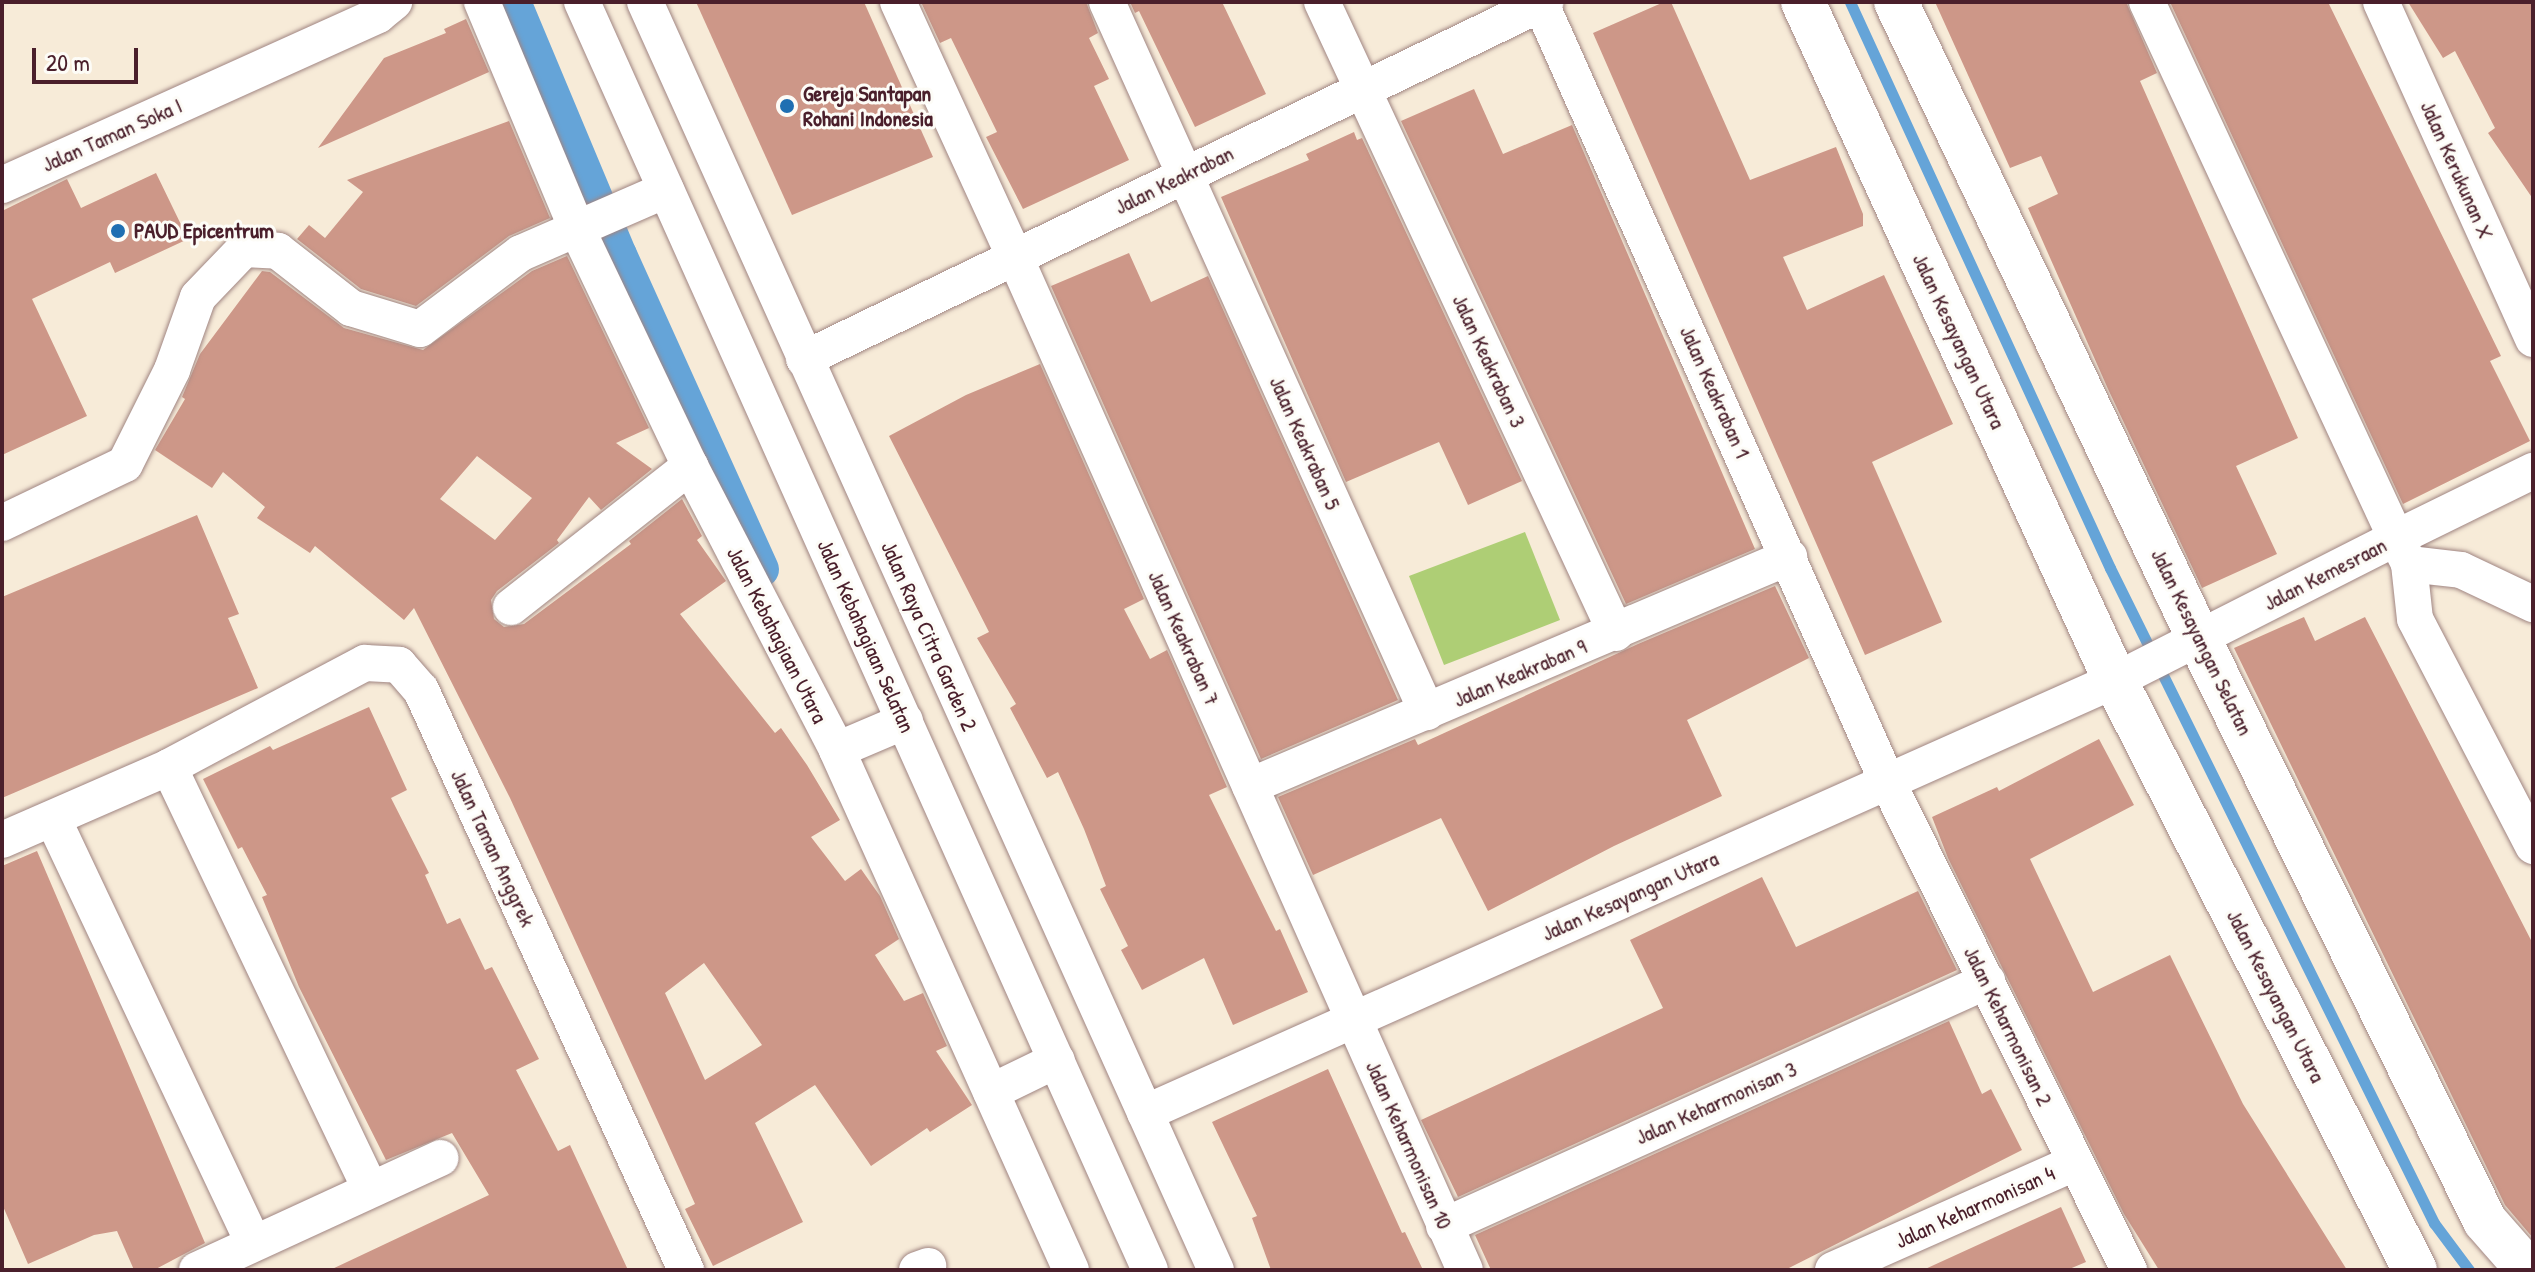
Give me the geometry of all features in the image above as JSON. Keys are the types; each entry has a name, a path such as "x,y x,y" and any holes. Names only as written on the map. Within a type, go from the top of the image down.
{"street":[{"name":"Jalan Taman Soka I","path":"2,185 378,15 394,2"},
{"name":"Jalan Kebahagiaan Utara","path":"482,2 577,229 690,466 839,749 994,1090 1071,1270"},
{"name":"Jalan Kebahagiaan Selatan","path":"582,2 898,723 1150,1270"},
{"name":"Jalan Raya Citra Garden 2","path":"645,2 1216,1270"},
{"name":"Jalan Keakraban 7","path":"898,2 1015,257 1353,1019"},
{"name":"Jalan Keakraban 5","path":"1107,2 1427,712"},
{"name":"Jalan Keakraban 3","path":"1322,2 1616,633"},
{"name":"Jalan Kesayangan Utara","path":"1803,2 2118,679 2415,1270"},
{"name":"Jalan Kesayangan Selatan","path":"1896,2 2198,640 2485,1221 2528,1270"},
{"path":"2147,2 2403,551 2415,619 2533,846"},
{"name":"Jalan Kerukunan X","path":"2381,2 2533,339"},
{"name":"Jalan Keakraban","path":"804,359 1542,3"},
{"name":"Jalan Keakraban 1","path":"1542,3 1887,781"},
{"path":"2,523 125,464 172,370 198,297 244,249 278,251 351,308 420,329 521,253 666,190"},
{"path":"511,607 690,466"},
{"path":"2403,551 2533,471"},
{"name":"Jalan Kemesraan","path":"2198,640 2403,551 2461,570 2533,604"},
{"name":"Jalan Keakraban 9","path":"1250,786 1789,557"},
{"name":"Jalan Kesayangan Utara","path":"1145,1113 2118,679 2198,640"},
{"name":"Jalan Taman Anggrek","path":"2,840 169,767 365,663 399,665 421,690 686,1270"},
{"path":"839,749 898,723"},
{"path":"169,767 370,1189"},
{"name":"Jalan Keharmonisan 2","path":"1887,781 2129,1270"},
{"path":"53,819 253,1242"},
{"name":"Jalan Keharmonisan 3","path":"1444,1226 1987,981"},
{"name":"Jalan Keharmonisan 10","path":"1353,1019 1465,1270"},
{"path":"994,1090 1053,1063"},
{"path":"197,1270 440,1158"},
{"name":"Jalan Keharmonisan 4","path":"1833,1270 2074,1163"}],"green space":[{"path":"1525,532 1560,620 1444,665 1409,576"}],"building":[{"path":"696,2 864,2 933,157 792,215"},
{"path":"921,2 1086,2 1098,33 1089,38 1109,79 1094,86 1129,160 1023,209 986,137 997,132 951,38 940,43"},
{"path":"1130,2 1222,2 1266,94 1195,127 1139,11 1135,13"},
{"path":"1664,2 1671,2 1750,180 1836,147 1863,214 1863,226 1783,257 1807,310 1884,275 1953,424 1872,462 1942,622 1865,655 1593,33"},
{"path":"1935,2 2126,2 2157,73 2140,81 2298,438 2236,466 2277,554 2202,588 2108,389 2028,208 2058,194 2041,156 2010,168"},
{"path":"2170,2 2328,2 2501,356 2490,361 2530,441 2403,504"},
{"path":"2408,2 2533,2 2533,199 2488,133 2495,128 2455,51 2443,58"},
{"path":"466,19 489,72 318,148 384,58 446,33 444,29"},
{"path":"1474,89 1503,154 1572,125 1755,549 1626,604 1401,121"},
{"path":"509,121 550,218 509,236 416,306 361,289 297,239 309,225 325,238 363,192 347,180"},
{"path":"1354,132 1357,140 1362,138 1522,481 1468,505 1439,442 1346,482 1221,197 1309,160 1306,154"},
{"path":"156,173 188,239 115,273 110,262 32,299 87,416 2,455 2,211 67,179 81,208"},
{"path":"1129,253 1151,302 1208,276 1398,700 1261,759 1051,286"},
{"path":"567,256 649,428 616,443 652,469 601,510 589,497 557,540 559,543 497,591 491,600 494,619 504,627 524,624 631,544 629,541 682,499 702,536 697,540 726,581 680,614 775,733 781,728 840,820 811,837 845,881 861,869 880,896 899,939 875,955 904,1001 923,993 947,1046 936,1051 972,1105 930,1132 927,1128 871,1166 815,1085 755,1123 803,1222 713,1266 685,1209 695,1204 658,1122 510,798 414,608 404,620 315,546 310,553 257,518 265,507 223,472 212,488 155,450 185,399 182,397 200,354 262,271 270,272 344,328 423,350 532,271","holes":["477,456 532,498 495,540 440,499","704,963 762,1045 705,1080 665,993"]},
{"path":"1040,364 1144,599 1124,609 1150,659 1167,650 1227,787 1209,795 1276,931 1280,929 1308,992 1233,1025 1204,958 1142,990 1121,950 1128,946 1100,889 1106,886 1058,772 1047,778 1010,708 1016,704 977,638 989,632 889,436 966,395"},
{"path":"197,515 239,614 228,618 258,688 2,798 2,597"},
{"path":"1775,586 1809,658 1687,720 1722,796 1614,846 1488,911 1441,818 1313,875 1278,797 1415,739 1418,745 1638,644"},
{"path":"2304,617 2315,641 2365,617 2533,944 2533,1238 2505,1205 2234,648"},
{"path":"369,707 407,790 391,798 429,873 425,875 447,924 460,918 485,970 492,967 539,1059 516,1070 558,1151 570,1145 628,1270 330,1270 489,1195 452,1133 386,1160 299,987 262,897 267,895 242,847 238,849 203,779 270,746 273,750"},
{"path":"2099,739 2134,805 2030,859 2093,992 2170,955 2243,1104 2347,1270 2159,1270 2124,1214 1948,858 1932,817 1997,787 1999,791"},
{"path":"37,851 205,1243 154,1270 134,1270 117,1231 94,1235 28,1264 2,1204 2,866"},
{"path":"1762,877 1796,947 1918,891 1957,970 1458,1197 1421,1120 1663,1008 1630,940"},
{"path":"1949,1021 1982,1094 1991,1089 2022,1150 1785,1270 1491,1270 1475,1235"},
{"path":"1328,1069 1402,1233 1405,1232 1423,1270 1271,1270 1252,1218 1257,1216 1212,1122"},
{"path":"2061,1207 2086,1262 2067,1270 1923,1270"}],"waterway":[{"path":"513,2 619,255 761,569"},
{"path":"1850,2 2110,568 2434,1223 2469,1270"}],"place":[{"name":"Gereja Santapan Rohani Indonesia","path":"787,106"},
{"name":"PAUD Epicentrum","path":"118,231"}]}
